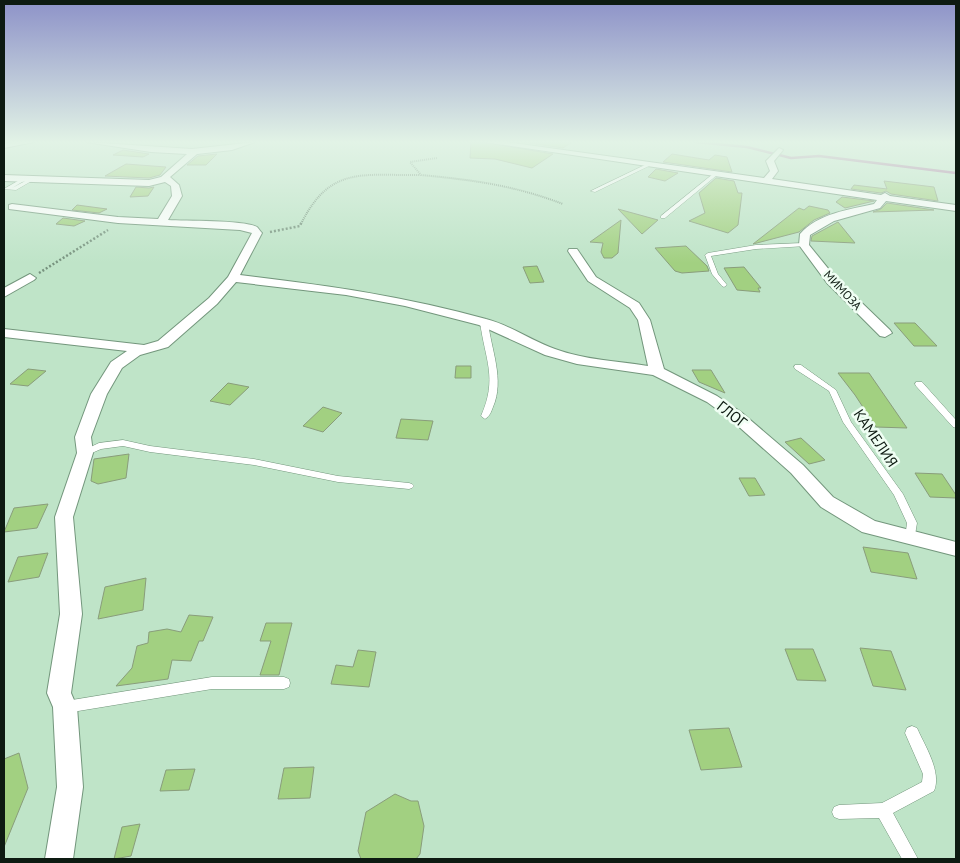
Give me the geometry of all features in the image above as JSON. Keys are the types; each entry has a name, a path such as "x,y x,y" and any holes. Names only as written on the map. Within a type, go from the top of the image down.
{"street":[{"path":"128,182 153,182"},
{"path":"161,223 177,196 175,185 170,182"},
{"path":"776,182 884,196 956,208"},
{"path":"804,245 805,234 814,226 838,216 878,206 884,196"},
{"path":"12,207 118,220 248,228 257,233 233,278 213,301 163,344 124,357 116,364 99,394 83,437 85,453 64,517 71,614 59,693 66,707 70,787 59,859"},
{"name":"МИМОЗА","path":"804,245 831,280 885,333"},
{"path":"573,251 592,279 635,306 644,320 657,371"},
{"path":"4,293 30,278"},
{"name":"ГЛОГ","path":"233,278 346,290 406,302 484,322 550,352 582,361 657,371 712,399 735,415 797,469 827,502 869,527 956,549"},
{"path":"4,333 147,349"}],"lane":[{"path":"593,191 611,182"},
{"path":"663,217 707,182"},
{"path":"724,285 716,274 708,256 756,247 804,245"},
{"path":"484,322 486,342 494,368 496,387 493,402 485,416"},
{"name":"КАМЕЛИЯ","path":"798,367 832,390 847,422 898,494 912,523 910,538"},
{"path":"919,384 956,425"},
{"path":"85,453 99,446 123,443 150,450 254,462 338,479 409,486"},
{"path":"66,707 212,683 284,683"},
{"path":"839,812 883,810 929,786 930,774 912,733"},
{"path":"883,810 910,859"}],"path":[{"path":"257,233 300,226 312,202 337,182"},
{"path":"490,182 539,195 563,204"},
{"path":"30,278 107,231 118,220"}],"building":[{"path":"711,182 734,182 738,193 742,193 738,225 728,233 689,221 705,213 699,193"},
{"path":"884,182 934,187 938,201 891,194 886,191 881,193 851,189 854,185 887,189"},
{"path":"136,187 154,187 148,196 130,197"},
{"path":"842,197 874,201 845,208 836,202"},
{"path":"887,203 934,210 873,212 881,209"},
{"path":"77,205 107,209 99,213 72,210"},
{"path":"809,206 828,210 830,213 814,220 799,232 753,244 799,208 804,210"},
{"path":"618,209 658,220 642,234"},
{"path":"63,218 85,221 74,226 56,224"},
{"path":"621,220 618,253 612,258 604,258 601,252 603,243 590,242"},
{"path":"838,222 855,243 811,241 812,236"},
{"path":"686,246 707,266 709,271 682,273 675,271 655,248"},
{"path":"537,266 544,282 530,283 523,267"},
{"path":"744,267 761,288 758,288 760,292 737,290 724,268"},
{"path":"894,323 915,323 937,346 914,346"},
{"path":"456,366 471,366 471,378 455,378"},
{"path":"28,369 46,371 28,386 10,384"},
{"path":"692,370 711,370 725,393 699,382"},
{"path":"838,373 869,373 907,428 876,427"},
{"path":"228,383 249,387 230,405 210,401"},
{"path":"323,407 342,413 323,432 303,426"},
{"path":"401,419 433,421 428,440 396,438"},
{"path":"801,438 825,460 809,464 785,442"},
{"path":"129,454 126,478 98,484 91,481 94,459"},
{"path":"915,473 942,474 956,495 956,498 930,497"},
{"path":"739,478 755,478 765,495 749,496"},
{"path":"48,504 37,528 4,532 14,508"},
{"path":"863,547 908,553 917,579 871,572"},
{"path":"48,553 39,577 8,582 18,557"},
{"path":"146,578 143,610 98,619 105,587"},
{"path":"189,615 213,617 203,641 199,641 191,661 172,660 168,679 116,686 132,668 137,646 148,643 149,632 167,629 181,632"},
{"path":"266,623 292,623 279,675 260,675 271,641 260,641"},
{"path":"860,648 891,651 906,690 873,686"},
{"path":"785,649 813,649 826,681 797,680"},
{"path":"358,650 376,652 369,687 331,684 336,665 353,667"},
{"path":"729,728 742,767 701,770 689,730"},
{"path":"19,753 28,788 4,847 4,759"},
{"path":"314,767 310,798 278,799 284,768"},
{"path":"195,769 189,790 160,791 166,770"},
{"path":"395,794 411,801 418,801 424,826 420,854 416,859 361,859 358,851 366,812"},
{"path":"140,824 131,856 114,859 122,827"}]}
